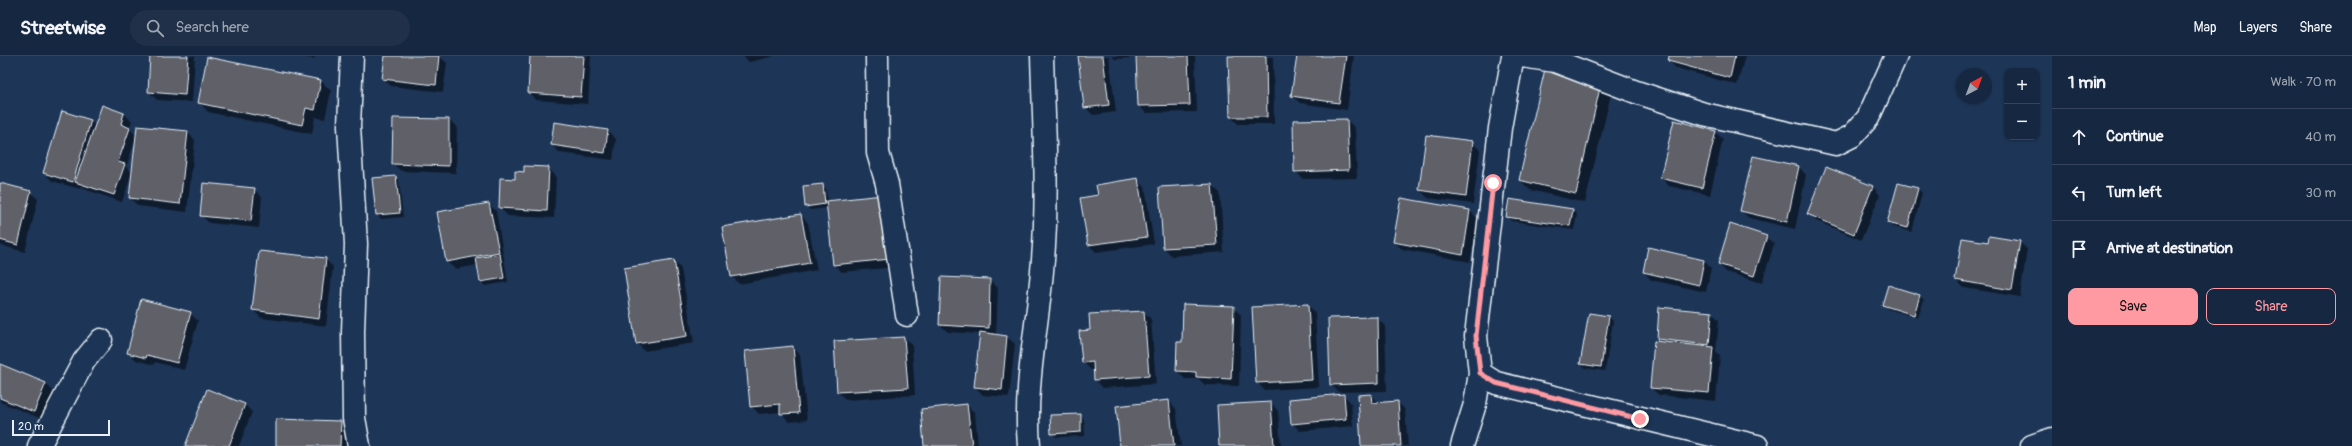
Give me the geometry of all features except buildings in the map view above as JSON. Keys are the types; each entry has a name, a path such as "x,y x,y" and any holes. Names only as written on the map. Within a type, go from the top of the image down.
{"street":[{"path":"352,56 349,126 356,244 353,332 354,418 359,446"},
{"path":"877,56 878,153 887,184 907,315"},
{"path":"1029,446 1027,416 1042,270 1046,177 1042,56"},
{"path":"1462,446 1475,404 1480,373 1476,336 1500,128 1513,56"},
{"path":"1522,56 1555,61 1636,92 1704,114 1836,144 1852,136 1868,118 1896,56"},
{"path":"39,446 84,361 101,340"},
{"path":"1480,373 1496,383 1757,446"},
{"path":"2032,446 2052,439"}],"route":[{"path":"1493,183 1476,336 1480,373 1496,383 1640,419"}]}
